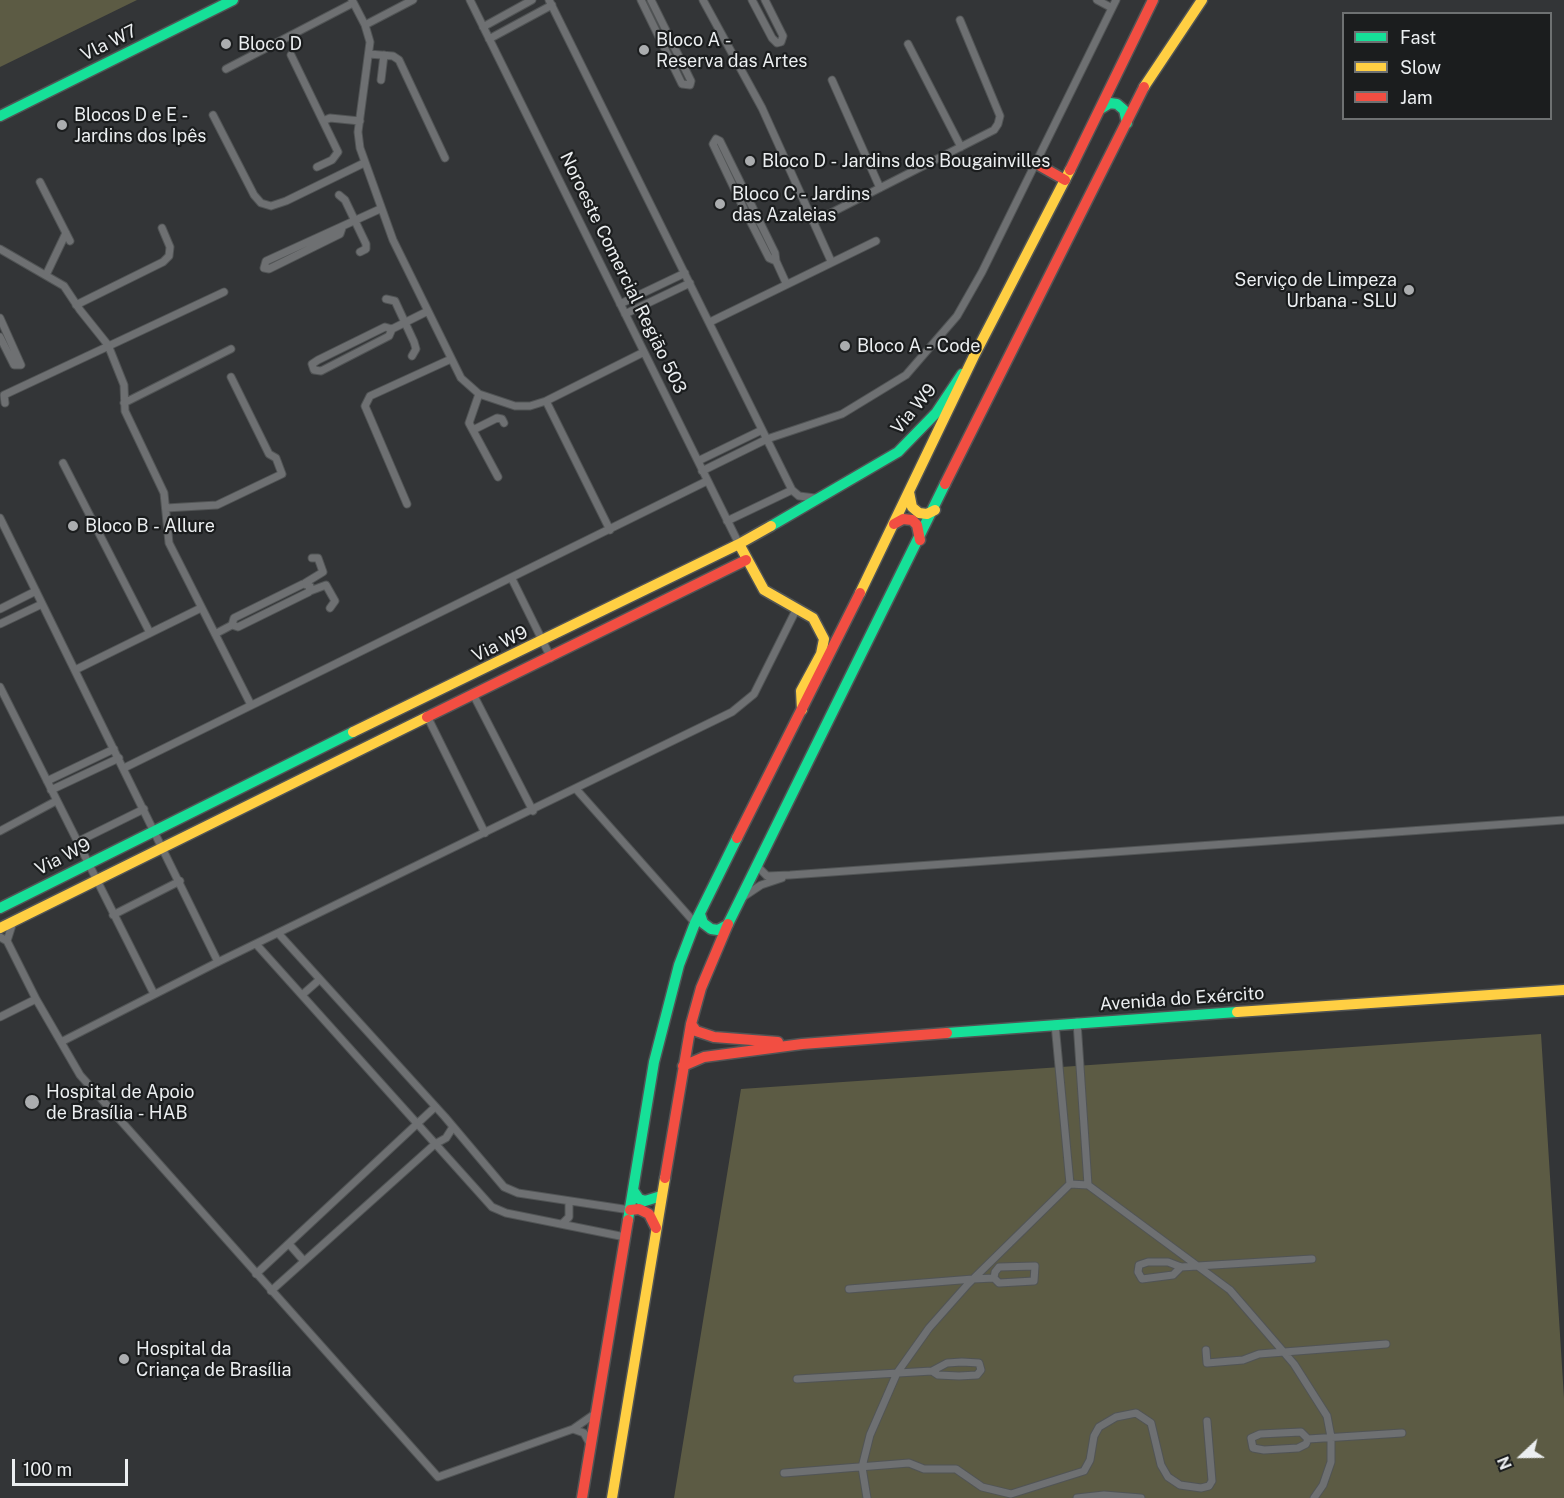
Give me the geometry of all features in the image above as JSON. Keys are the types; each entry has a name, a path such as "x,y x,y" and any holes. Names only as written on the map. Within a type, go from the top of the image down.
{"main road":[{"name":"Vla W7","path":"0,116 233,0"},
{"path":"582,1498 662,1023 679,965 698,919 894,524 974,356 1102,108 1153,0"},
{"path":"612,1498 683,1066 701,988 727,925 1152,72 1202,0"},
{"path":"1102,108 1110,103 1117,104 1124,110 1127,123"},
{"path":"1035,163 1065,180"},
{"name":"Via W9","path":"0,908 154,829 543,642 739,544 823,497 884,461 917,435 936,413 974,356"},
{"path":"909,492 912,507 919,513 927,514 935,510"},
{"path":"894,524 903,519 912,520 917,525 920,540"},
{"name":"Noroeste Comercial Região 503","path":"739,544 764,590 813,618 824,639 821,654 801,692 802,710"},
{"name":"Via W9","path":"0,928 746,560"},
{"path":"580,623 585,628 585,640"},
{"path":"485,670 485,678 494,686"},
{"path":"698,919 711,929 718,930 727,925"},
{"name":"Avenida do Exército","path":"683,1066 705,1057 802,1044 1077,1022 1564,990"},
{"name":"Avenida do Exército","path":"691,1024 696,1031 714,1037 802,1044"},
{"path":"633,1190 639,1199 645,1201 661,1196"},
{"path":"630,1210 639,1209 649,1214 657,1228"}],"street":[{"path":"365,25 413,0"},
{"name":"Noroeste Comercial Região 503","path":"470,0 739,544"},
{"path":"483,27 532,0"},
{"path":"641,0 682,84 685,87 690,85 691,81 651,0"},
{"path":"703,0 762,108 831,261"},
{"path":"752,0 772,38 777,43 781,42 783,36 765,0"},
{"path":"1097,0 1112,8"},
{"path":"702,471 766,438 842,414 906,375 957,316 982,272 1116,0"},
{"path":"226,69 353,1 365,25 370,42 358,132 364,163 380,209 461,378 479,394 514,406 546,401 644,352"},
{"path":"489,39 551,3 792,490 799,496 823,497"},
{"path":"813,222 994,129 1000,116 960,20"},
{"path":"908,44 961,147"},
{"path":"369,54 384,55 399,60 445,158"},
{"path":"291,55 338,152 332,160 317,167"},
{"path":"381,80 384,55"},
{"path":"832,80 880,188"},
{"path":"213,115 254,195 261,203 272,206 286,201 364,163"},
{"path":"323,121 330,118 360,121"},
{"path":"776,261 769,258 744,209 713,144 716,139 720,141 775,253 776,261 786,283"},
{"path":"40,182 70,241"},
{"path":"339,195 345,200 367,246 360,252"},
{"path":"342,228 340,234 269,269 264,268 266,261 380,209"},
{"path":"76,305 163,262 169,256 170,247 162,228"},
{"path":"46,275 66,233"},
{"path":"710,321 876,241"},
{"path":"0,249 64,286 108,345 124,385 124,403 159,480 166,508 169,543 251,705"},
{"path":"620,304 685,273"},
{"path":"625,314 690,284"},
{"path":"5,403 2,398 4,395 224,292"},
{"path":"386,299 395,301 416,349 412,356"},
{"path":"392,329 389,336 321,371 314,370 312,364 318,360 385,327 392,329 428,311"},
{"path":"0,318 21,365 14,365 0,337"},
{"path":"124,403 231,349"},
{"path":"407,504 365,406 370,396 451,359"},
{"path":"166,508 217,505 282,474 277,459 269,454 231,377"},
{"path":"479,394 468,419 498,477"},
{"path":"546,401 610,530"},
{"path":"473,430 497,418 502,419 504,423"},
{"path":"698,462 762,430"},
{"path":"63,463 150,633"},
{"path":"124,768 708,481"},
{"path":"727,521 792,490"},
{"path":"0,518 218,962"},
{"path":"232,625 233,619 323,572 318,558 312,558"},
{"path":"512,579 550,658"},
{"path":"305,583 310,586 310,591"},
{"path":"232,625 236,628 326,585 335,601 330,609"},
{"path":"0,609 36,591"},
{"path":"0,624 42,604"},
{"path":"75,670 201,608"},
{"path":"61,1042 218,962 576,789 743,704 754,694 796,610"},
{"path":"215,634 232,625"},
{"path":"0,687 154,994"},
{"path":"474,696 533,810"},
{"path":"428,718 485,833"},
{"path":"47,782 114,749"},
{"path":"51,790 119,758"},
{"path":"576,789 698,919"},
{"path":"0,831 56,801"},
{"path":"77,842 144,809"},
{"path":"759,861 759,868 767,876 790,875 1564,820"},
{"path":"739,901 761,885 790,875"},
{"path":"113,915 180,882"},
{"path":"7,941 13,921"},
{"path":"278,933 504,1187 518,1192 630,1210"},
{"path":"0,937 7,941 36,999 80,1075 438,1477 573,1429 596,1413"},
{"path":"256,944 417,1126 498,1211 625,1237"},
{"path":"302,994 319,980"},
{"path":"0,1017 36,999"},
{"path":"1077,1022 1088,1185"},
{"path":"1055,1024 1070,1184"},
{"path":"256,1274 434,1108"},
{"path":"272,1291 435,1144 446,1138 453,1127"},
{"path":"867,1498 862,1467 870,1435 897,1373 929,1328 973,1279 1070,1184 1088,1185 1230,1290 1252,1312 1318,1399 1327,1416 1331,1437 1331,1462 1323,1485 1314,1498"},
{"path":"562,1224 569,1217 569,1201"},
{"path":"289,1244 304,1261"},
{"path":"1181,1267 1173,1275 1142,1279 1138,1272 1139,1265 1148,1262 1168,1262 1181,1267 1312,1258"},
{"path":"849,1288 994,1278 999,1283 1034,1281 1035,1266 999,1268 994,1278"},
{"path":"1206,1350 1208,1363 1243,1360 1259,1353 1386,1344"},
{"path":"797,1380 932,1371 947,1363 962,1362 979,1363 981,1370 977,1375 959,1376 938,1375 932,1371"},
{"path":"784,1473 909,1463 924,1469 952,1468 982,1487 1011,1494 1081,1473 1086,1468 1094,1436 1099,1427 1116,1417 1136,1413 1151,1423 1161,1465 1168,1477 1180,1485 1205,1487 1212,1481 1207,1421"},
{"path":"573,1429 584,1433 591,1445"},
{"path":"1308,1439 1304,1446 1298,1448 1264,1450 1253,1448 1251,1438 1260,1434 1301,1432 1308,1439 1402,1433"},
{"path":"1077,1498 1112,1495 1141,1498"}],"shaded area":[{"path":"0,0 137,0 0,67"},
{"path":"1541,1034 1564,1398 1564,1498 674,1498 741,1089"}],"traffic: fast":[{"path":"0,116 233,0"},
{"path":"1102,108 1110,103 1117,104 1124,110 1127,123"},
{"path":"771,526 898,452 936,413 962,374"},
{"path":"728,924 945,484"},
{"path":"0,908 353,732"},
{"path":"628,1220 654,1062 679,965 695,923 737,838"},
{"path":"700,914 703,923 711,929 718,930 727,925"},
{"path":"947,1033 1237,1012"},
{"path":"633,1190 639,1199 645,1201 661,1196"}],"traffic: slow":[{"path":"1144,87 1202,0"},
{"path":"860,593 974,356 1070,170"},
{"path":"909,492 912,507 919,513 927,514 935,510"},
{"path":"353,732 739,544 771,526"},
{"path":"739,544 764,590 813,618 824,639 821,654 801,691 802,710"},
{"path":"0,928 427,717"},
{"path":"1237,1012 1564,990"},
{"path":"612,1498 665,1178"}],"traffic: jam":[{"path":"1070,170 1153,0"},
{"path":"945,484 1144,87"},
{"path":"1035,163 1065,180"},
{"path":"894,524 903,519 912,520 917,525 920,540"},
{"path":"427,717 746,560"},
{"path":"737,838 860,593"},
{"path":"665,1178 691,1024 701,988 728,924"},
{"path":"691,1024 696,1031 714,1037 778,1042"},
{"path":"683,1066 704,1057 802,1044 947,1033"},
{"path":"630,1210 639,1209 649,1214 656,1228"},
{"path":"582,1498 628,1220"}],"place":[{"name":"Bloco D","path":"226,44"},
{"name":"Bloco A - Reserva das Artes","path":"644,50"},
{"name":"Blocos D e E - Jardins dos Ipês","path":"62,125"},
{"name":"Bloco D - Jardins dos Bougainvilles","path":"750,161"},
{"name":"Bloco C - Jardins das Azaleias","path":"720,204"},
{"name":"Serviço de Limpeza Urbana - SLU","path":"1409,290"},
{"name":"Bloco A - Code","path":"845,346"},
{"name":"Bloco B - Allure","path":"73,526"},
{"name":"Hospital de Apoio de Brasília - HAB","path":"32,1102"},
{"name":"Hospital da Criança de Brasília","path":"124,1359"}]}
